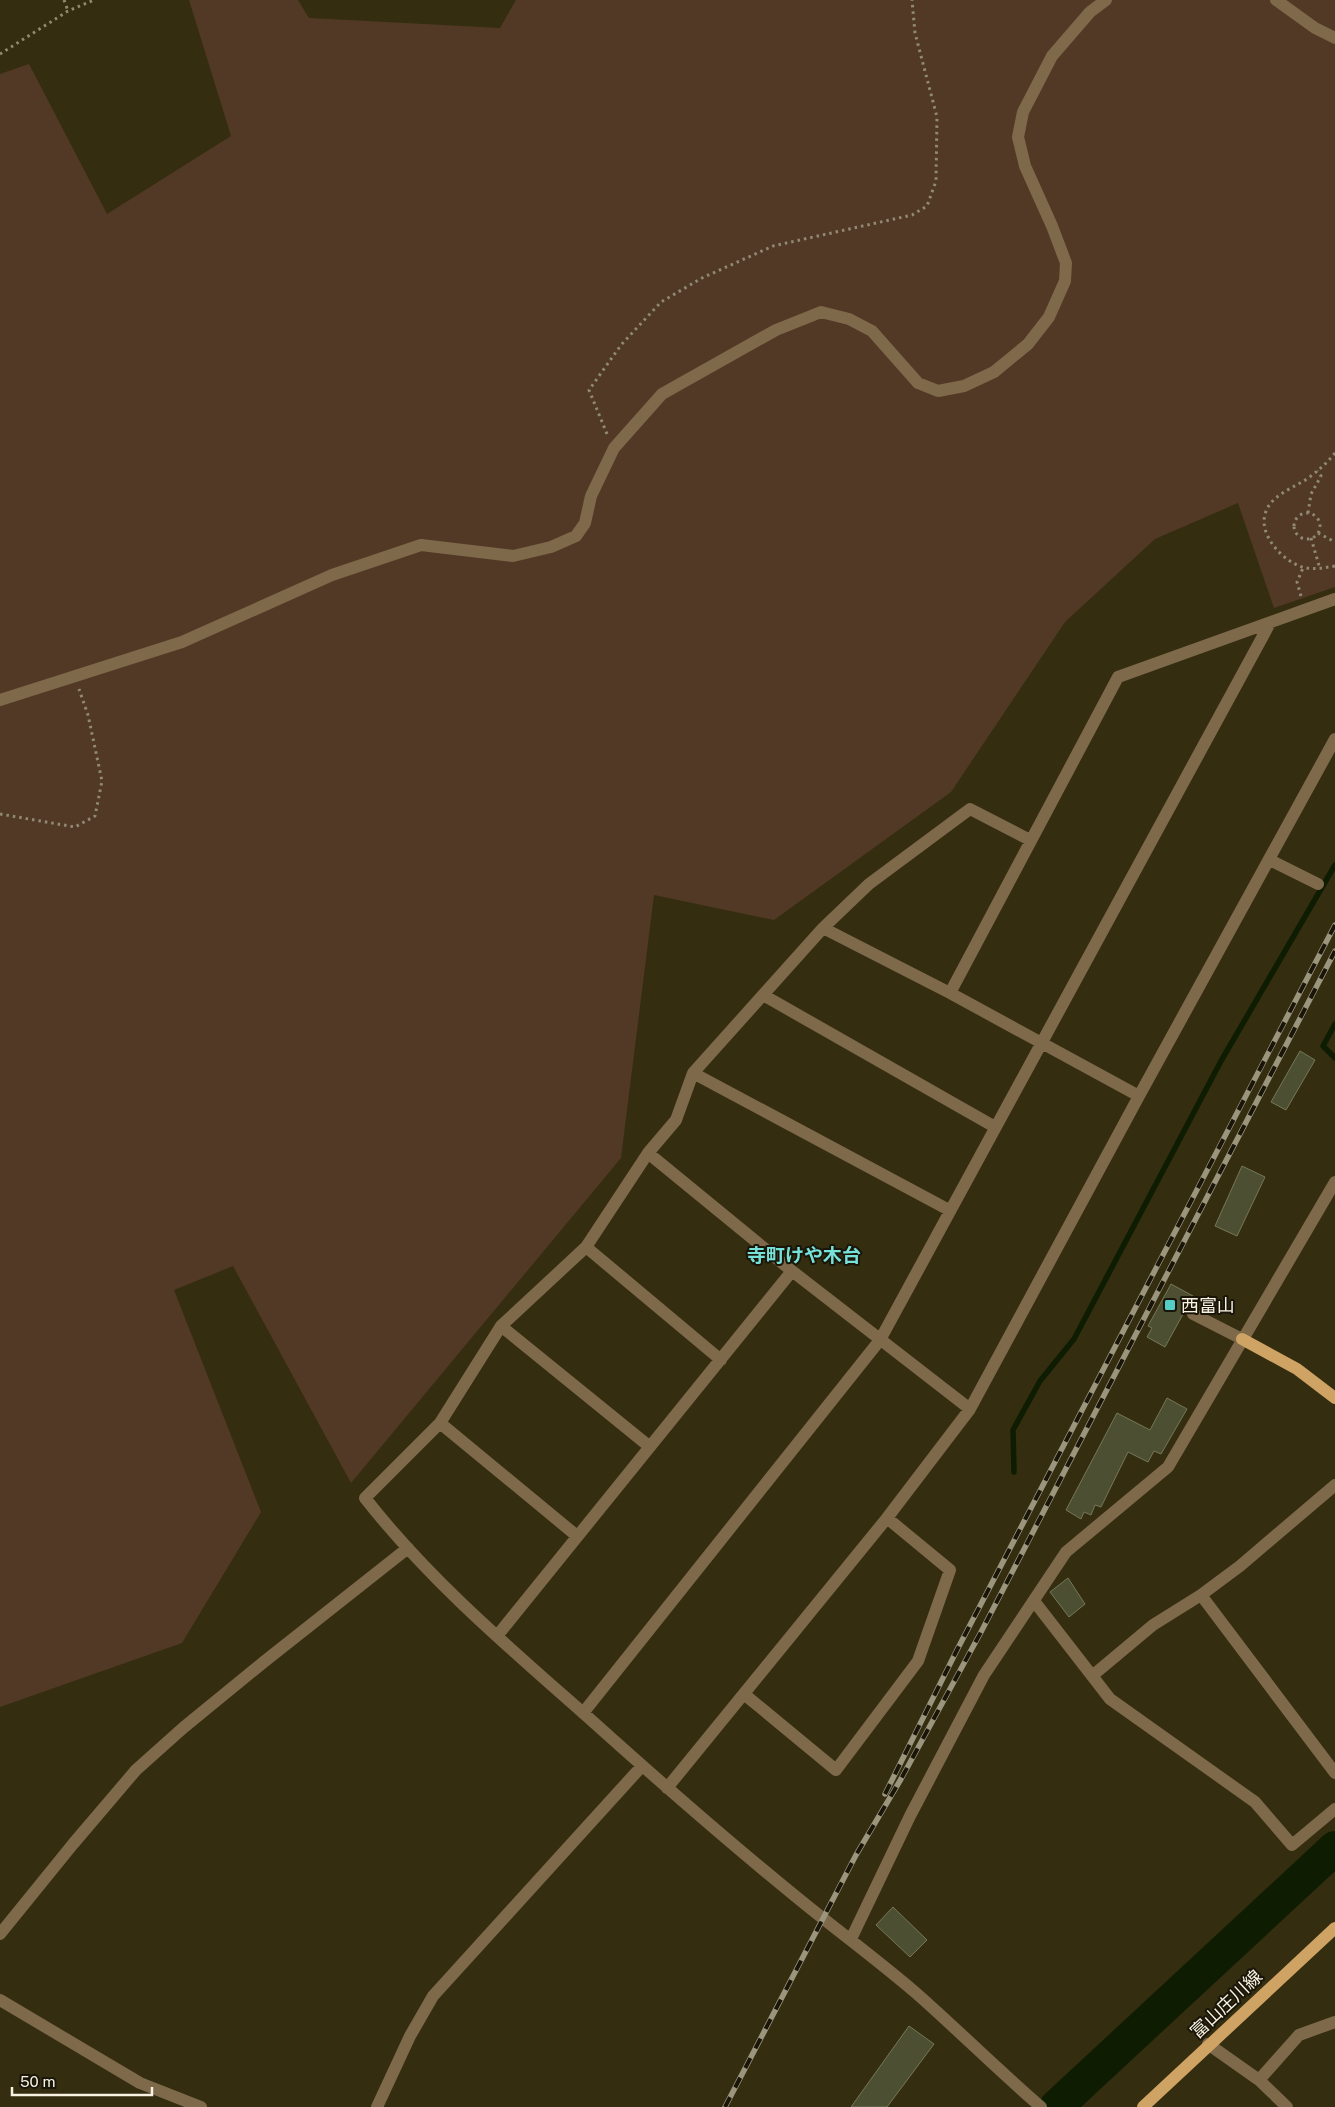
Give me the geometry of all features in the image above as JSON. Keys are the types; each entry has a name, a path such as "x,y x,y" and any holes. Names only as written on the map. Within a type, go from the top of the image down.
{"main road":[{"path":"1242,1339 1297,1369 1335,1398"},
{"name":"富山庄川線","path":"1143,2107 1208,2044 1335,1928"}],"street":[{"path":"0,700 182,642 332,575 421,545 512,556 551,547 576,536 585,523 591,496 614,448 662,394 776,330 820,312 849,319 872,331 918,383 938,391 964,386 994,372 1028,344 1049,316 1065,282 1066,263 1052,226 1025,166 1018,137 1023,112 1052,56 1090,12 1106,0"},
{"path":"1276,0 1315,28 1335,38"},
{"path":"950,993 1118,677 1335,599"},
{"path":"583,1713 880,1340 949,1210 1270,623"},
{"path":"667,1788 887,1518 970,1409 1335,739"},
{"path":"1030,840 970,809 869,884 823,928 693,1073 676,1120 648,1153 586,1247 500,1326 440,1424 365,1498 408,1548 497,1636 667,1788 807,1906 851,1939 916,1993 1038,2105"},
{"path":"1270,860 1318,884"},
{"path":"823,928 950,993 1040,1044 1139,1096"},
{"path":"763,996 995,1127"},
{"path":"693,1073 949,1210"},
{"path":"648,1153 792,1271 970,1409"},
{"path":"851,1939 910,1816 984,1675 1066,1552 1168,1467 1335,1182"},
{"path":"586,1247 721,1360"},
{"path":"497,1636 792,1271"},
{"path":"1193,1314 1242,1339"},
{"path":"500,1326 650,1447"},
{"path":"440,1424 578,1536"},
{"path":"1092,1676 1152,1625 1201,1595 1240,1566 1335,1485"},
{"path":"744,1694 836,1770 918,1661 950,1570 887,1518"},
{"path":"0,1934 136,1770 183,1728 408,1548"},
{"path":"1201,1595 1335,1773"},
{"path":"1034,1601 1110,1699 1256,1802 1292,1845 1335,1809"},
{"path":"377,2107 410,2036 433,1996 642,1766"},
{"path":"0,2000 140,2083 200,2107"},
{"path":"1259,2080 1299,2035 1335,2022"},
{"path":"1208,2044 1259,2080 1287,2107"}],"path":[{"path":"64,0 68,11"},
{"path":"0,54 68,11 94,0"},
{"path":"614,448 588,390 621,345 661,302 702,278 773,246 912,215 927,206 936,181 937,117 915,33 912,0"},
{"path":"1335,453 1317,471 1277,497 1267,509 1263,526 1272,545 1292,563 1302,568 1320,569 1335,566"},
{"path":"1308,513 1311,494 1321,476 1317,471"},
{"path":"1308,513 1313,514 1319,520 1320,528 1318,533 1311,538 1300,536 1295,530 1297,518 1300,514 1308,513"},
{"path":"1318,533 1335,542"},
{"path":"1311,538 1320,569"},
{"path":"1302,568 1298,582 1306,610"},
{"path":"0,814 75,827 95,816 102,780 88,715 74,675"}],"shaded area":[{"path":"189,0 298,0 309,18 500,28 516,0 1335,0 1335,587 1274,608 1238,503 1155,539 1065,622 951,792 774,920 654,895 621,1158 351,1483 233,1266 174,1290 261,1512 182,1643 0,1707 0,74 29,64 107,214 231,136"}],"building":[{"path":"1300,1051 1315,1060 1286,1110 1271,1102"},
{"path":"1242,1166 1265,1177 1237,1236 1215,1226"},
{"path":"1171,1284 1193,1296 1165,1347 1147,1337 1152,1328 1148,1326"},
{"path":"1167,1398 1187,1409 1161,1454 1154,1451 1148,1462 1128,1452 1101,1507 1095,1505 1091,1515 1084,1512 1081,1519 1066,1510 1117,1413 1150,1430"},
{"path":"1068,1578 1085,1604 1069,1617 1050,1592"},
{"path":"893,1907 927,1940 910,1957 876,1925"},
{"path":"909,2026 934,2044 887,2107 851,2107"}],"waterway":[{"path":"1014,1472 1013,1430 1040,1381 1074,1339 1221,1061 1335,865"},
{"path":"1335,1024 1323,1046 1335,1058"},
{"path":"1056,2107 1335,1848"}],"railway":[{"path":"885,1794 957,1650 1335,925"},
{"path":"725,2107 856,1855 901,1779 981,1632 1335,951"}],"place":[{"name":"西富山","path":"1170,1305"}],"district":[{"name":"寺町けや木台","path":"804,1255"}]}
